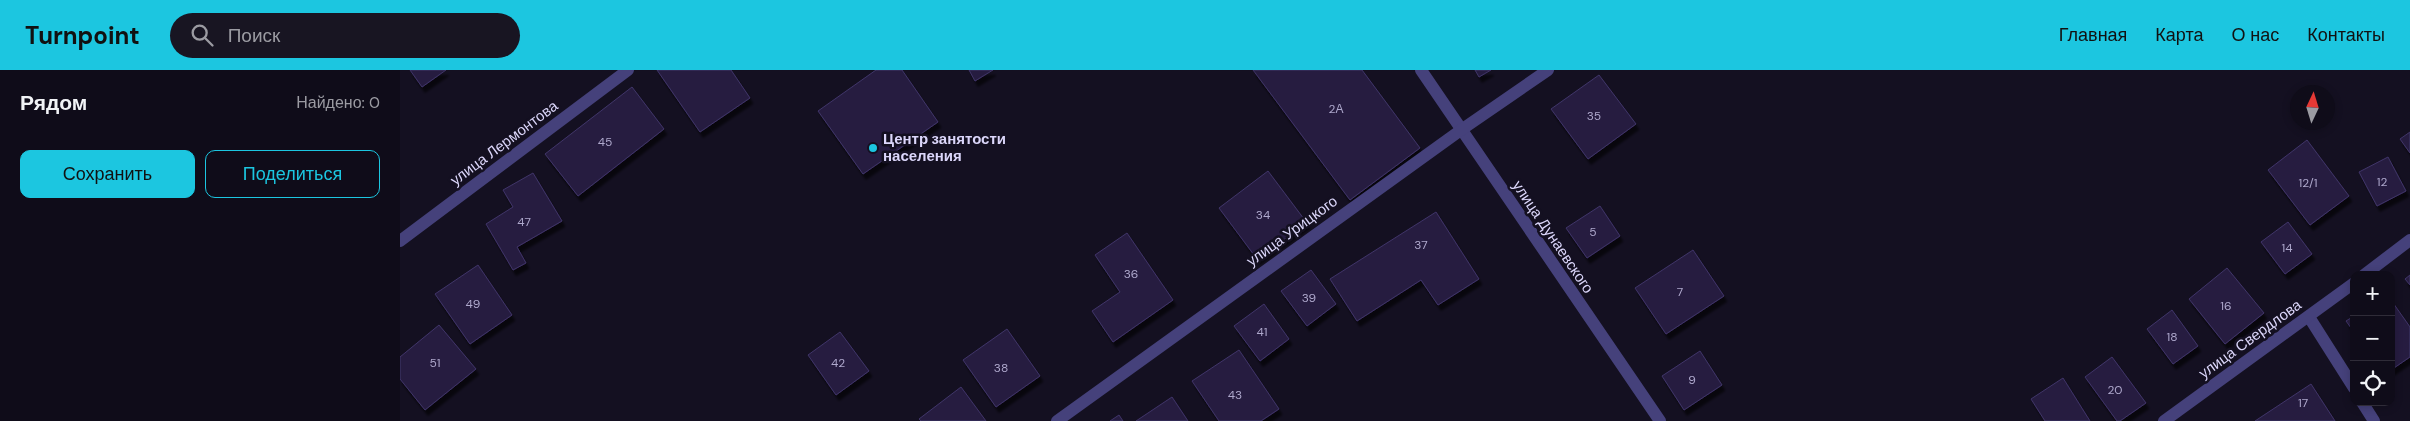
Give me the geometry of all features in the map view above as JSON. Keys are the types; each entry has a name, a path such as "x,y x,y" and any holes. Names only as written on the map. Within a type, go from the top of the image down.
{"street":[{"name":"улица Лермонтова","path":"400,241 628,70"},
{"name":"улица Дунаевского","path":"1420,70 1660,421"},
{"name":"улица Урицкого","path":"1057,421 1461,130 1548,70"},
{"path":"2369,271 2410,240"},
{"name":"улица Свердлова","path":"2164,421 2350,286"},
{"path":"2309,317 2350,382"},
{"path":"2365,406 2374,421"}],"building":[{"path":"410,70 446,70 422,87"},
{"path":"657,70 731,70 750,98 700,132"},
{"name":"Центр занятости населения","path":"876,70 902,70 938,122 863,174 818,111"},
{"path":"969,70 993,70 975,81"},
{"path":"1253,70 1362,70 1420,148 1350,200"},
{"path":"1475,70 1491,70 1479,77"},
{"path":"1599,75 1636,124 1588,159 1551,109"},
{"path":"632,87 664,129 578,196 545,154"},
{"path":"2410,132 2410,153 2400,139"},
{"path":"2307,140 2349,196 2310,225 2268,170"},
{"path":"2388,157 2406,191 2377,206 2359,172"},
{"path":"1268,171 1307,223 1257,259 1219,208"},
{"path":"533,173 562,221 517,247 526,263 513,270 486,224 513,207 503,190"},
{"path":"1600,206 1620,236 1587,258 1566,228"},
{"path":"1436,212 1479,279 1438,305 1421,280 1357,321 1330,279"},
{"path":"2288,222 2312,254 2285,274 2261,242"},
{"path":"1127,233 1173,300 1113,342 1092,311 1120,292 1095,255"},
{"path":"1693,250 1724,296 1666,334 1635,288"},
{"path":"478,265 512,315 470,344 435,294"},
{"path":"2227,268 2264,313 2225,344 2189,299"},
{"path":"1311,270 1336,304 1307,326 1281,291"},
{"path":"2410,275 2410,285 2405,279"},
{"path":"1264,304 1289,339 1260,361 1234,326"},
{"path":"2395,306 2410,327 2410,357 2395,367"},
{"path":"2172,310 2198,346 2173,364 2147,329"},
{"path":"2350,318 2350,326 2346,321"},
{"path":"439,325 476,369 425,410 400,379 400,357"},
{"path":"1007,329 1040,376 996,407 963,360"},
{"path":"840,332 869,371 836,395 808,355"},
{"path":"1239,350 1279,409 1261,421 1219,421 1192,381"},
{"path":"1700,351 1722,385 1684,410 1662,376"},
{"path":"2112,357 2146,403 2120,421 2117,421 2085,377"},
{"path":"2063,378 2090,421 2045,421 2031,399"},
{"path":"2311,384 2335,421 2255,421"},
{"path":"961,387 986,421 921,421 919,419"},
{"path":"1172,397 1188,421 1136,421"},
{"path":"1119,415 1123,421 1110,421"}],"place":[{"name":"Центр занятости населения","path":"873,148"}]}
